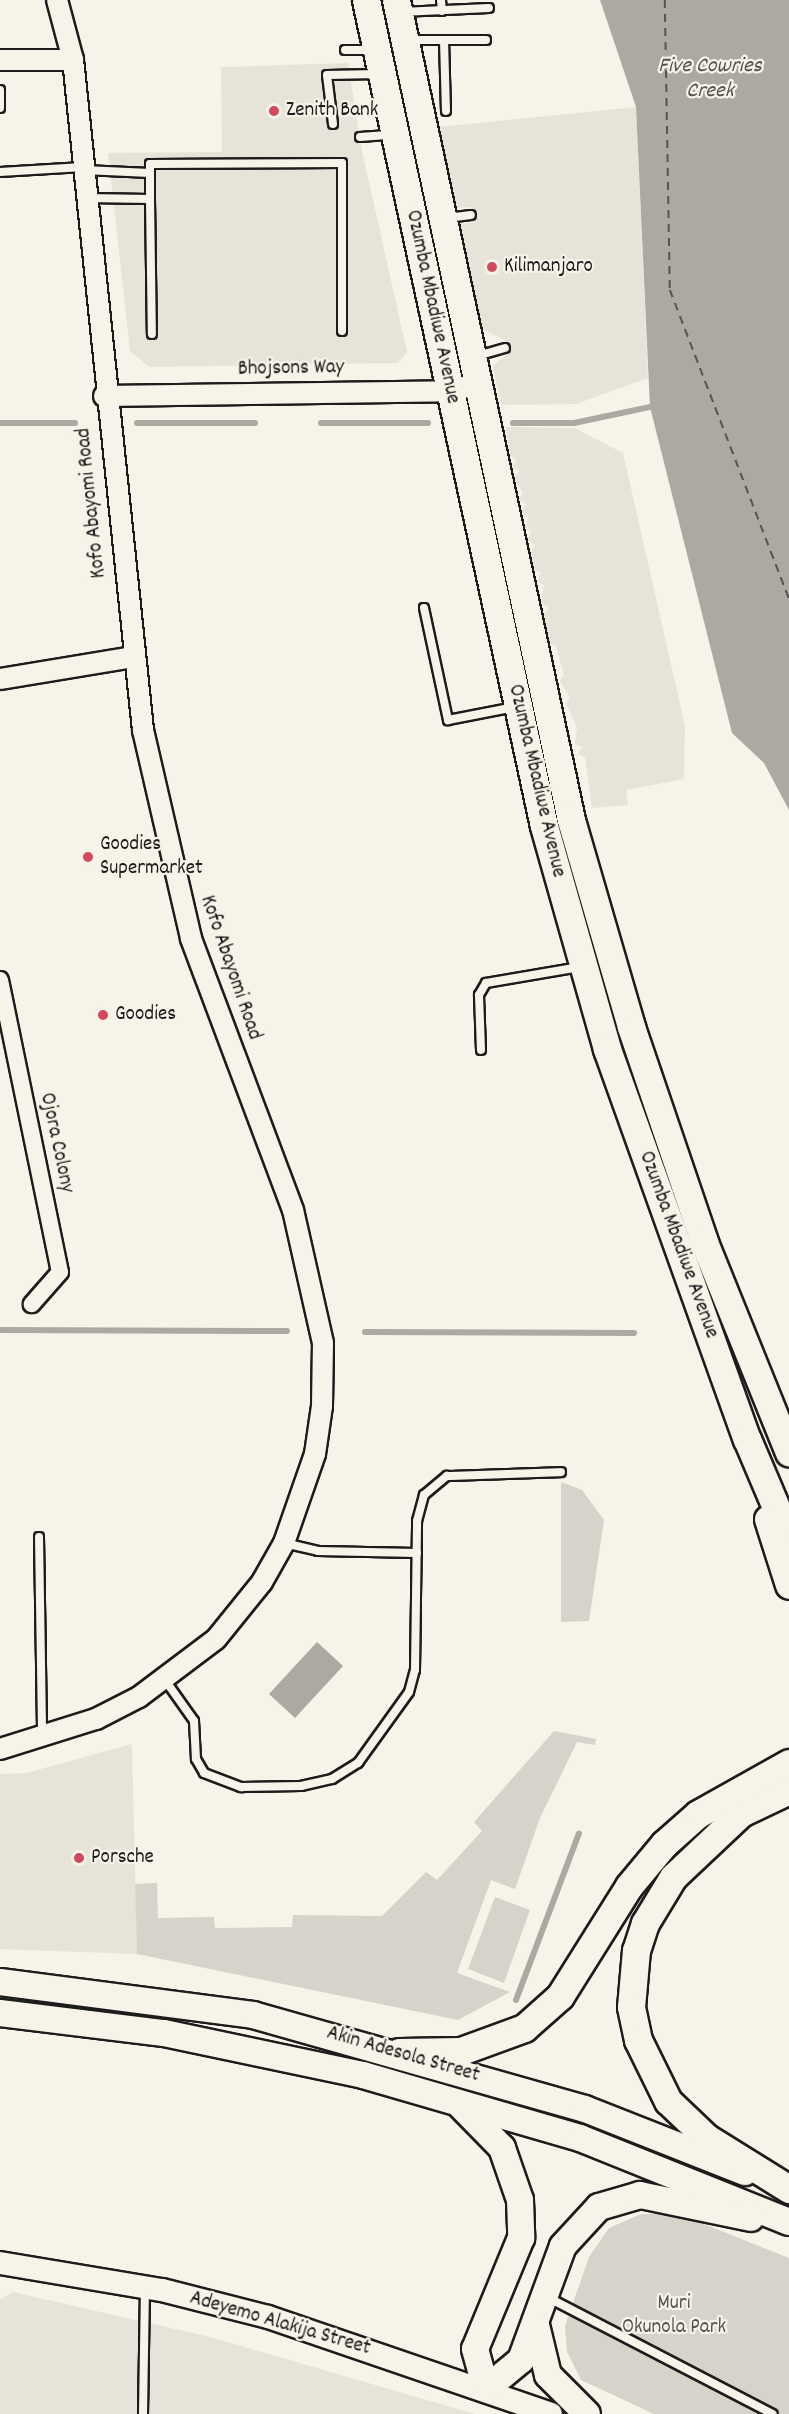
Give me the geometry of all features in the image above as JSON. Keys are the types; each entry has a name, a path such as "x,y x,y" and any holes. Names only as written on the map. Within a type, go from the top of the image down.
{"highway":[{"name":"Ozumba Mbadiwe Avenue","path":"366,0 518,706 583,967 607,1049 747,1440 789,1538"},
{"name":"Ozumba Mbadiwe Avenue","path":"397,6 404,40 434,141 442,219 477,384 537,628 571,820 631,1027 704,1242 789,1452"},
{"path":"747,1440 789,1584"},
{"path":"399,2052 461,2050 525,2028 560,1996 629,1886 664,1844 698,1814 789,1763"},
{"path":"789,1790 741,1814 673,1877 645,1923 633,1975 636,2029 650,2071 668,2101 707,2138 789,2190"},
{"path":"718,1836 789,1808"}],"main road":[{"name":"Akin Adesola Street","path":"0,1982 208,2006 399,2052 656,2134 789,2190"},
{"name":"Akin Adesola Street","path":"0,2013 165,2033 276,2054 455,2101 591,2142 789,2222"},
{"path":"455,2101 502,2148 520,2200 521,2238 475,2349 486,2390 521,2360 563,2246 581,2222 619,2199 667,2199 789,2227"},
{"name":"Adeyemo Alakija Street","path":"0,2263 146,2287 268,2317 551,2414"},
{"path":"536,2320 548,2374 587,2414"}],"street":[{"name":"Kofo Abayomi Road","path":"0,1749 96,1719 165,1680 216,1639 262,1582 284,1543 315,1454 323,1343 293,1210 173,876 133,657 104,396 73,60 57,0"},
{"path":"0,60 73,60"},
{"name":"Bhojsons Way","path":"104,396 450,391 477,384"},
{"path":"0,679 133,657"},
{"name":"Ojora Colony","path":"0,980 60,1272 33,1304"}],"lane":[{"path":"441,0 442,10"},
{"path":"397,6 442,10 489,8"},
{"path":"404,40 486,40"},
{"path":"444,40 446,111"},
{"path":"345,50 379,62"},
{"path":"333,124 327,75 379,62"},
{"path":"0,90 0,108"},
{"path":"360,137 394,134"},
{"path":"152,334 150,164 342,163 342,332"},
{"path":"0,172 83,169 150,173"},
{"path":"86,198 150,199"},
{"path":"442,219 471,215"},
{"path":"471,357 506,348"},
{"path":"424,608 448,720 518,706"},
{"path":"481,1050 479,995 486,983 583,967"},
{"path":"165,1680 194,1721 196,1759 204,1773 241,1787 301,1786 332,1779 358,1762 410,1692 415,1670 418,1506 434,1483 462,1474 561,1472"},
{"path":"39,1537 42,1737"},
{"path":"284,1543 318,1551 417,1553"},
{"path":"143,2414 146,2287"},
{"path":"545,2296 773,2414"}],"shaded area":[{"path":"348,63 362,151 407,352 398,363 150,367 130,351 108,153 222,152 221,67"},
{"path":"636,107 648,378 576,404 501,405 493,366 506,355 505,340 479,328 456,224 472,223 470,207 456,208 439,127"},
{"path":"506,427 574,428 623,453 685,726 684,779 626,790 628,805 592,808 585,757 578,754 582,747 575,744 577,728 566,704 570,698 560,681 564,675 556,646 549,644 544,614 549,608 541,603 544,585 537,581 541,573 534,569 530,553 535,545 527,540 532,531 524,527 529,518 521,512 526,504 518,500 523,493 514,478 519,471 512,467 517,460 510,456"},
{"name":"Porsche","path":"132,1744 137,1954 0,1949 0,1774 26,1773"},
{"path":"13,2292 210,2337 475,2414 0,2414 0,2299"}],"green space":[{"path":"561,1482 582,1490 604,1520 589,1621 561,1622"},
{"path":"554,1731 596,1739 595,1745 577,1742 540,1818 515,1889 491,1880 457,1973 510,1992 458,2020 137,1954 135,1884 157,1883 158,1918 214,1917 215,1928 292,1927 293,1915 382,1916 426,1872 437,1880 482,1831 474,1822"},
{"path":"495,1897 530,1910 504,1983 468,1969"},
{"name":"Muri Okunola Park","path":"641,2214 679,2214 789,2258 789,2414 654,2414 581,2380 567,2352 565,2326 589,2257 609,2228"}],"water":[{"name":"Five Cowries Creek","path":"600,0 789,0 789,810 764,763 732,733 650,407 636,107"},
{"path":"317,1642 343,1666 295,1718 269,1694"}],"waterway":[{"path":"513,423 574,423 650,407"},
{"path":"0,423 75,423"},
{"path":"137,423 255,423"},
{"path":"321,423 428,423"},
{"path":"0,1330 287,1331"},
{"path":"365,1332 634,1333"},
{"path":"516,2000 579,1833"}],"ferry route":[{"path":"665,0 670,290 789,599"}],"place":[{"name":"Zenith Bank","path":"274,111"},
{"name":"Kilimanjaro","path":"492,267"},
{"name":"Goodies Supermarket","path":"88,857"},
{"name":"Goodies","path":"103,1015"},
{"name":"Porsche","path":"79,1858"}]}
